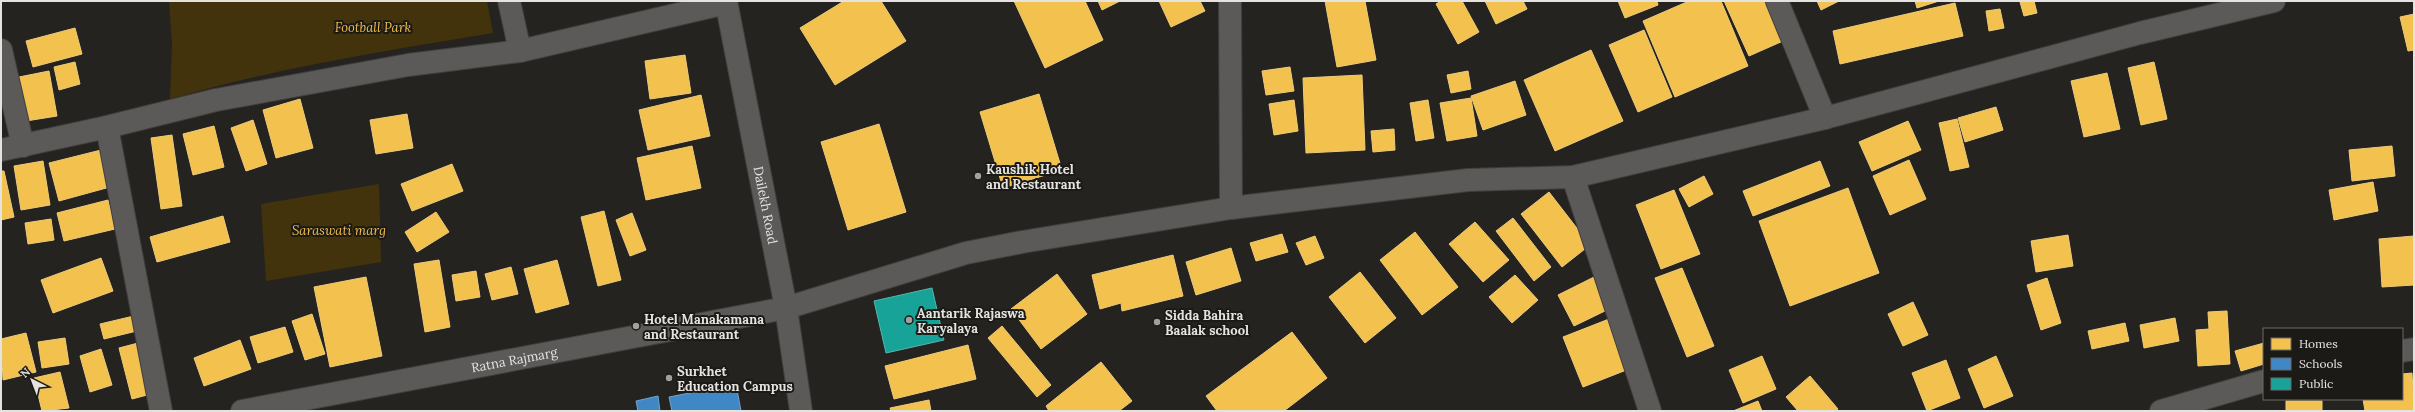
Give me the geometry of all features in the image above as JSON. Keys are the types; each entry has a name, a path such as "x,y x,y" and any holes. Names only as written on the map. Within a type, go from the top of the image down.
{"street":[{"path":"509,1 520,51"},
{"path":"1230,1 1231,208"},
{"path":"1777,1 1825,118"},
{"name":"Ratna Rajmarg","path":"242,411 786,308 966,253 1022,242 1231,208 1468,180 1573,177 1825,118 2140,33 2274,1"},
{"path":"1,150 108,127 231,97 408,65 520,51 726,2"},
{"name":"Dailekh Road","path":"726,2 786,308 801,411"},
{"path":"1,50 24,146"},
{"path":"108,127 161,411"},
{"path":"1573,177 1650,411"},
{"path":"2403,351 2414,349"},
{"path":"2161,411 2263,381"}],"green space":[{"name":"Football Park","path":"169,1 487,1 493,33 290,69 170,99 172,44"},
{"name":"Saraswati marg","path":"379,184 381,262 266,281 261,204"}],"building: Homes":[{"path":"844,1 881,1 906,41 835,85 800,28"},
{"path":"1014,1 1085,1 1103,40 1045,68"},
{"path":"1098,1 1120,1 1102,10"},
{"path":"1159,1 1200,1 1205,11 1171,27"},
{"path":"1325,1 1365,1 1376,60 1337,67"},
{"path":"1441,1 1462,1 1479,32 1458,44 1436,4"},
{"path":"1485,1 1523,1 1527,9 1496,24"},
{"path":"1618,1 1657,1 1658,5 1625,18"},
{"path":"1689,1 1721,1 1748,66 1675,97 1643,21"},
{"path":"1724,1 1764,1 1783,41 1749,56"},
{"path":"1817,1 1839,1 1821,10"},
{"path":"1915,1 1939,1 1917,8"},
{"path":"2034,1 2037,13 2024,16 2020,2"},
{"path":"1955,3 1963,36 1840,64 1833,31"},
{"path":"2000,9 2004,28 1989,31 1986,11"},
{"path":"2414,14 2414,50 2408,51 2400,17"},
{"path":"75,28 82,54 33,67 26,41"},
{"path":"1644,30 1672,97 1638,112 1609,45"},
{"path":"1591,50 1623,121 1555,151 1524,80"},
{"path":"685,55 691,93 650,99 645,61"},
{"path":"75,62 80,84 59,90 54,67"},
{"path":"2154,62 2167,119 2141,125 2128,68"},
{"path":"1290,67 1294,91 1266,95 1262,71"},
{"path":"49,71 57,116 26,121 19,77"},
{"path":"1468,71 1471,89 1451,93 1447,75"},
{"path":"2107,73 2120,129 2084,137 2071,81"},
{"path":"1362,75 1365,150 1306,153 1303,78"},
{"path":"1515,81 1526,115 1483,130 1471,96"},
{"path":"1039,94 1062,170 1003,188 980,112"},
{"path":"701,95 710,136 648,150 639,110"},
{"path":"1471,98 1477,136 1447,141 1440,103"},
{"path":"300,99 313,148 276,158 263,110"},
{"path":"1294,100 1298,131 1274,135 1269,104"},
{"path":"1428,100 1434,138 1416,141 1410,103"},
{"path":"1996,107 2003,130 1965,142 1958,118"},
{"path":"407,114 413,148 376,154 370,120"},
{"path":"1957,119 1969,167 1950,171 1939,123"},
{"path":"253,120 267,164 246,171 231,128"},
{"path":"1908,121 1921,150 1872,171 1859,142"},
{"path":"879,124 906,212 848,230 821,142"},
{"path":"214,126 224,167 193,175 183,134"},
{"path":"1394,129 1395,150 1373,152 1371,131"},
{"path":"172,135 182,206 161,209 151,138"},
{"path":"692,146 701,188 646,200 637,158"},
{"path":"2392,146 2395,176 2352,181 2349,150"},
{"path":"101,150 110,187 59,201 49,163"},
{"path":"1909,160 1926,199 1890,215 1873,176"},
{"path":"43,161 50,205 21,210 14,166"},
{"path":"1820,161 1830,186 1753,216 1743,191"},
{"path":"452,164 463,191 412,211 401,184"},
{"path":"1,171 4,171 14,217 1,220"},
{"path":"1704,176 1713,194 1689,207 1679,189"},
{"path":"2373,182 2378,211 2334,220 2329,190"},
{"path":"1848,188 1879,273 1790,306 1759,221"},
{"path":"1674,190 1700,254 1661,269 1636,205"},
{"path":"1549,192 1590,245 1562,267 1521,214"},
{"path":"108,200 115,229 64,241 57,213"},
{"path":"604,211 621,280 598,286 581,217"},
{"path":"436,212 449,232 417,252 405,232"},
{"path":"632,213 646,250 630,256 616,220"},
{"path":"223,216 230,242 157,262 150,237"},
{"path":"1513,218 1551,267 1534,281 1496,231"},
{"path":"51,219 54,240 28,244 25,223"},
{"path":"1475,222 1509,260 1483,282 1449,244"},
{"path":"1415,232 1458,287 1422,315 1380,260"},
{"path":"1282,234 1288,252 1256,261 1250,243"},
{"path":"2068,235 2073,266 2036,272 2031,241"},
{"path":"1315,236 1324,258 1306,265 1296,243"},
{"path":"2414,236 2414,285 2382,287 2379,239"},
{"path":"1231,248 1241,281 1196,295 1186,262"},
{"path":"1173,255 1183,296 1122,311 1121,303 1100,309 1092,275"},
{"path":"101,258 113,291 53,313 41,280"},
{"path":"439,260 450,327 425,332 414,264"},
{"path":"557,260 569,304 536,313 524,269"},
{"path":"511,267 518,294 492,300 485,274"},
{"path":"1682,268 1714,346 1687,357 1655,278"},
{"path":"476,271 480,297 456,301 452,275"},
{"path":"1360,272 1396,318 1365,343 1329,297"},
{"path":"1057,274 1087,314 1041,349 1011,309"},
{"path":"1515,275 1538,300 1512,323 1489,297"},
{"path":"366,277 382,356 330,367 314,287"},
{"path":"1594,277 1609,309 1574,326 1558,295"},
{"path":"2047,278 2061,323 2041,330 2027,285"},
{"path":"1913,302 1928,335 1903,346 1888,314"},
{"path":"2227,311 2230,364 2198,366 2196,330 2209,329 2208,312"},
{"path":"312,314 325,354 305,360 292,321"},
{"path":"138,315 141,330 104,339 100,324"},
{"path":"2175,318 2179,341 2144,348 2140,325"},
{"path":"1609,319 1629,369 1583,387 1563,337"},
{"path":"2125,323 2129,341 2092,349 2088,331"},
{"path":"1002,326 1051,385 1037,397 988,338"},
{"path":"285,327 293,352 258,363 250,337"},
{"path":"1292,332 1327,378 1284,411 1217,411 1206,396"},
{"path":"26,333 36,372 3,380 1,339"},
{"path":"65,338 69,364 42,368 38,342"},
{"path":"240,340 251,369 204,386 194,358"},
{"path":"138,343 151,394 132,399 119,348"},
{"path":"2263,343 2263,364 2241,371 2235,351"},
{"path":"968,345 976,379 894,399 885,366"},
{"path":"101,349 112,385 90,392 80,356"},
{"path":"1762,356 1776,389 1743,403 1729,370"},
{"path":"1996,356 2013,396 1984,408 1968,369"},
{"path":"1946,360 1960,398 1927,411 1912,373"},
{"path":"1101,362 1132,401 1119,411 1049,411 1046,406"},
{"path":"60,372 69,408 42,411 34,378"},
{"path":"2412,373 2414,411 2365,411 2363,400 2403,400 2403,374"},
{"path":"1810,376 1838,409 1835,411 1798,411 1786,397"},
{"path":"929,400 931,411 891,411 890,408"},
{"path":"1758,401 1762,411 1733,411"},
{"path":"2286,401 2322,401 2322,411 2286,411"}],"building: Schools":[{"path":"736,384 741,411 672,411 669,397"},
{"path":"658,396 660,411 638,411 636,401"}],"building: Public":[{"name":"Aantarik Rajaswa Karyalaya","path":"932,288 944,340 886,353 874,301"}],"place":[{"name":"Kaushik Hotel and Restaurant","path":"978,176"},
{"name":"Aantarik Rajaswa Karyalaya","path":"909,320"},
{"name":"Sidda Bahira Baalak school","path":"1157,322"},
{"name":"Hotel Manakamana and Restaurant","path":"636,326"},
{"name":"Surkhet Education Campus","path":"669,378"}]}
